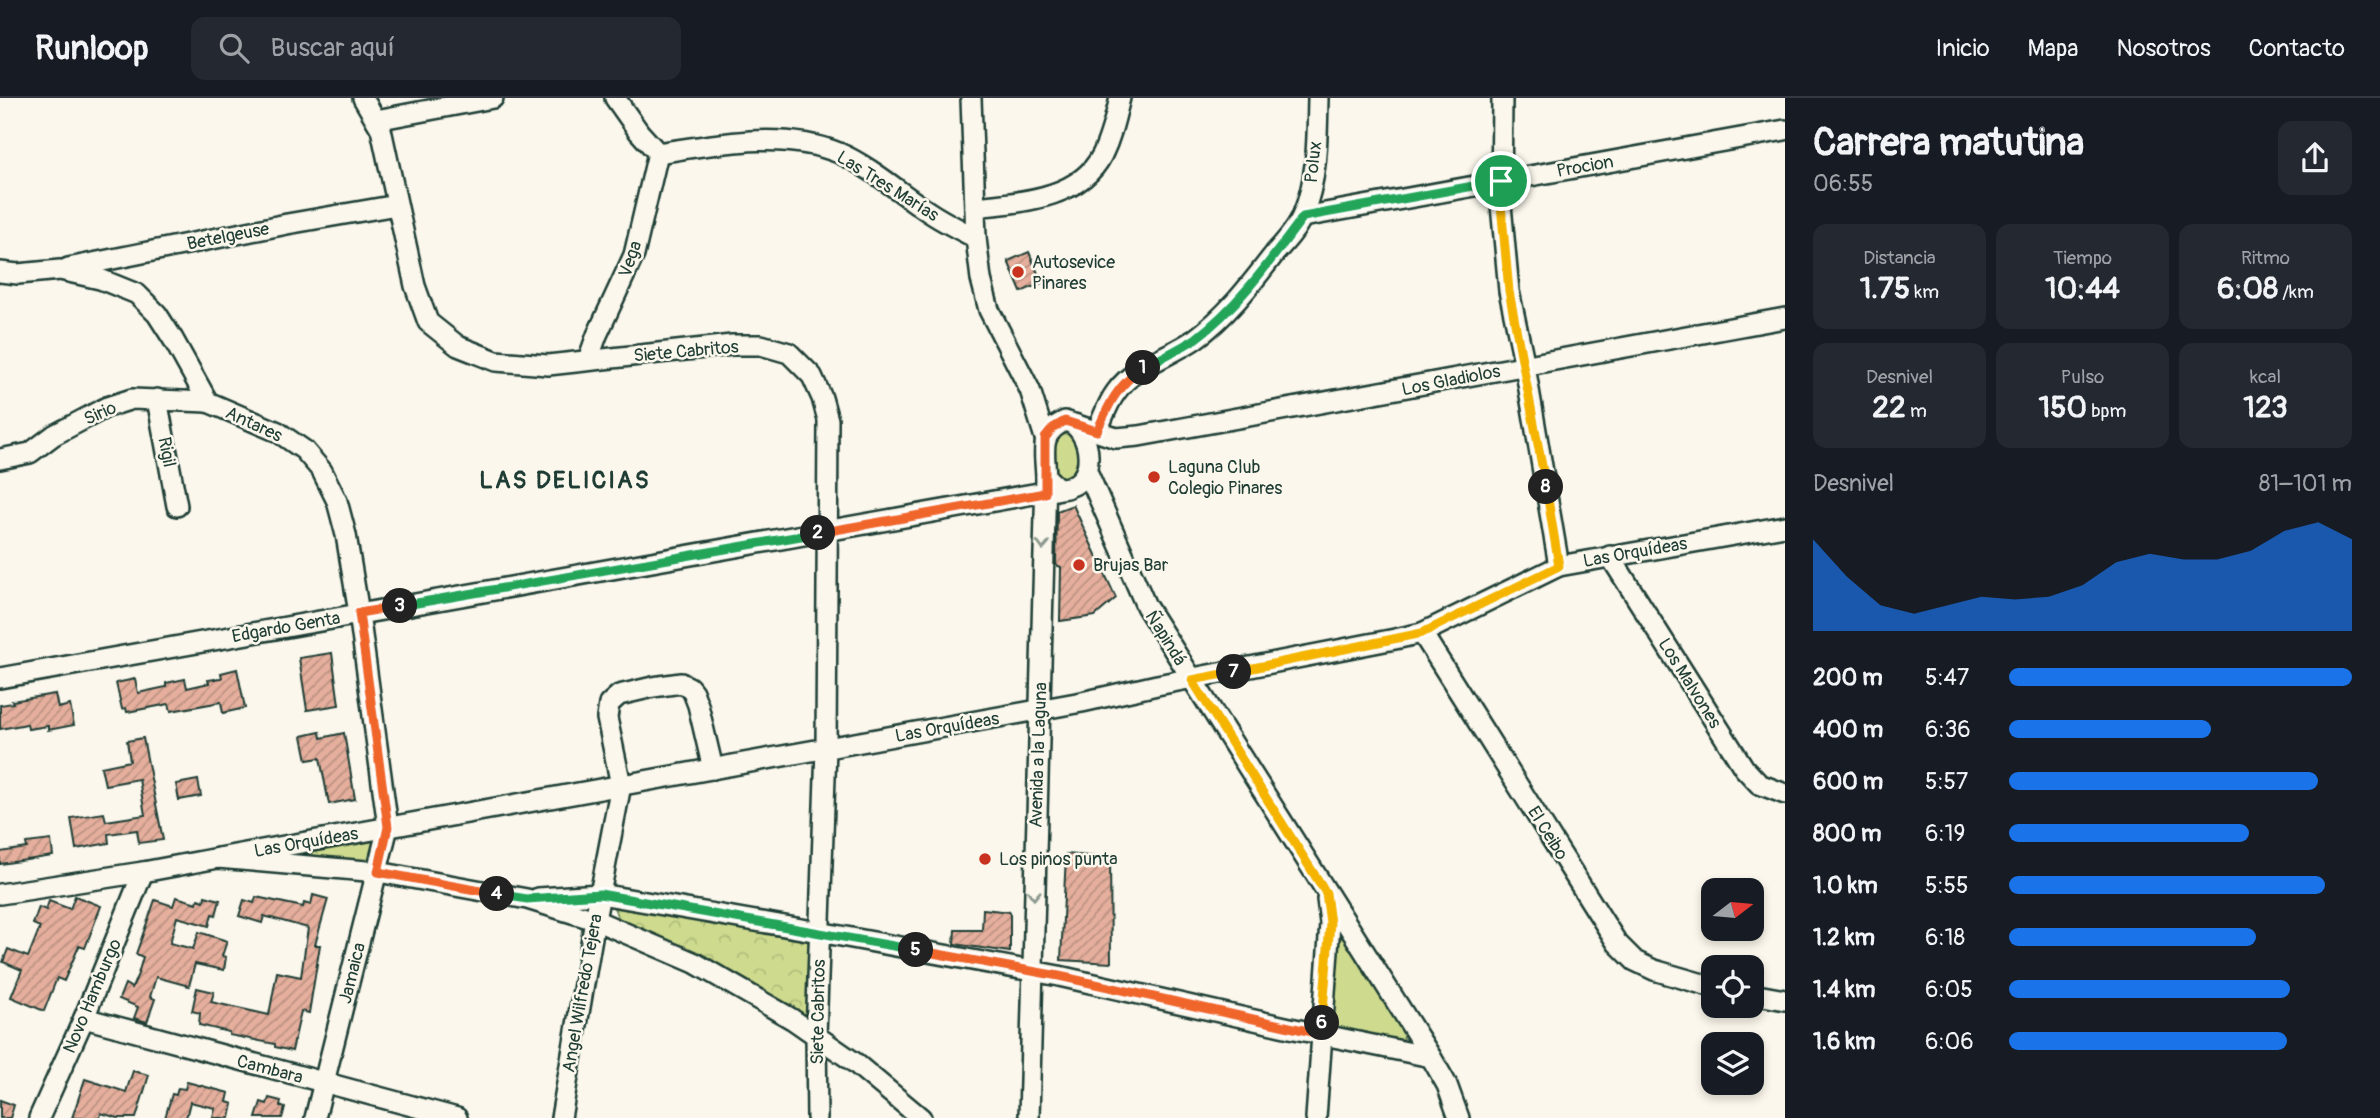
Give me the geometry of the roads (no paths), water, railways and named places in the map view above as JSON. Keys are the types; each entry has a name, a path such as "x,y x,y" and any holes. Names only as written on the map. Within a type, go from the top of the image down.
{"street":[{"name":"Siete Cabritos","path":"363,98 381,129 415,286 428,322 458,346 496,361 548,365 732,345 761,345 789,353 812,376 822,398 828,420 828,531 826,748 816,1036 817,1118"},
{"path":"376,120 493,98"},
{"path":"615,98 658,153"},
{"path":"971,98 976,238 981,279 989,310 1030,390 1045,438 1045,485 1058,488 1078,485 1107,434"},
{"path":"975,207 1026,201 1055,193 1082,178 1101,158 1113,129 1120,98"},
{"name":"Polux","path":"1107,434 1110,400 1129,377 1183,346 1223,315 1303,217 1316,159 1318,98"},
{"path":"1502,98 1501,205 1509,291 1525,366 1559,566"},
{"name":"Procion","path":"1303,217 1785,130"},
{"name":"Las Tres Marías","path":"658,153 770,141 809,143 841,154 875,174 930,213 976,238"},
{"name":"Vega","path":"588,360 634,255 658,153"},
{"name":"Betelgeuse","path":"60,270 397,205"},
{"name":"Antares","path":"0,272 18,274 60,270 100,279 137,294 157,314 208,402 278,432 304,450 322,471 337,501 346,535 388,827"},
{"name":"Los Gladiolos","path":"1070,422 1107,434 1202,426 1785,318"},
{"path":"1030,390 1082,434 1087,467"},
{"name":"Sirio","path":"0,459 30,453 54,435 107,407 132,399 208,402"},
{"name":"Rigil","path":"157,399 177,506"},
{"path":"1045,438 1053,428 1070,422"},
{"name":"Ñapindá","path":"1087,467 1146,606 1432,1057 1447,1085 1459,1118"},
{"name":"Edgardo Genta","path":"0,678 828,531 1045,485"},
{"name":"Avenida a la Laguna","path":"1029,1118 1045,485"},
{"name":"Las Orquídeas","path":"0,894 143,872 1041,710 1422,633 1559,566 1785,526"},
{"path":"1762,530 1785,534"},
{"name":"Los Malvones","path":"1610,556 1744,768 1759,784 1785,793"},
{"name":"El Ceibo","path":"1422,633 1617,943 1635,961 1701,985"},
{"path":"621,785 607,718 609,704 619,695 653,687 681,683 694,692 713,769"},
{"name":"Angel Wilfredo Tejera","path":"561,1118 621,785"},
{"name":"Jamaica","path":"315,1118 388,827"},
{"path":"218,858 378,872 527,899 595,920 695,963 792,1019 863,1069 920,1118"},
{"name":"Novo Hamburgo","path":"39,1118 84,1018 143,872"},
{"path":"1316,1118 1330,923 1326,893"},
{"path":"527,899 600,894 819,932 1033,971 1432,1057"},
{"path":"1764,996 1785,1000"},
{"name":"Cambara","path":"84,1018 457,1118"}],"place":[{"name":"Autosevice Pinares","path":"1018,272"},
{"name":"Laguna Club Colegio Pinares","path":"1154,477"},
{"name":"Brujas Bar","path":"1079,565"},
{"name":"Los pinos punta","path":"985,859"}],"district":[{"name":"LAS DELICIAS","path":"565,480"}]}
